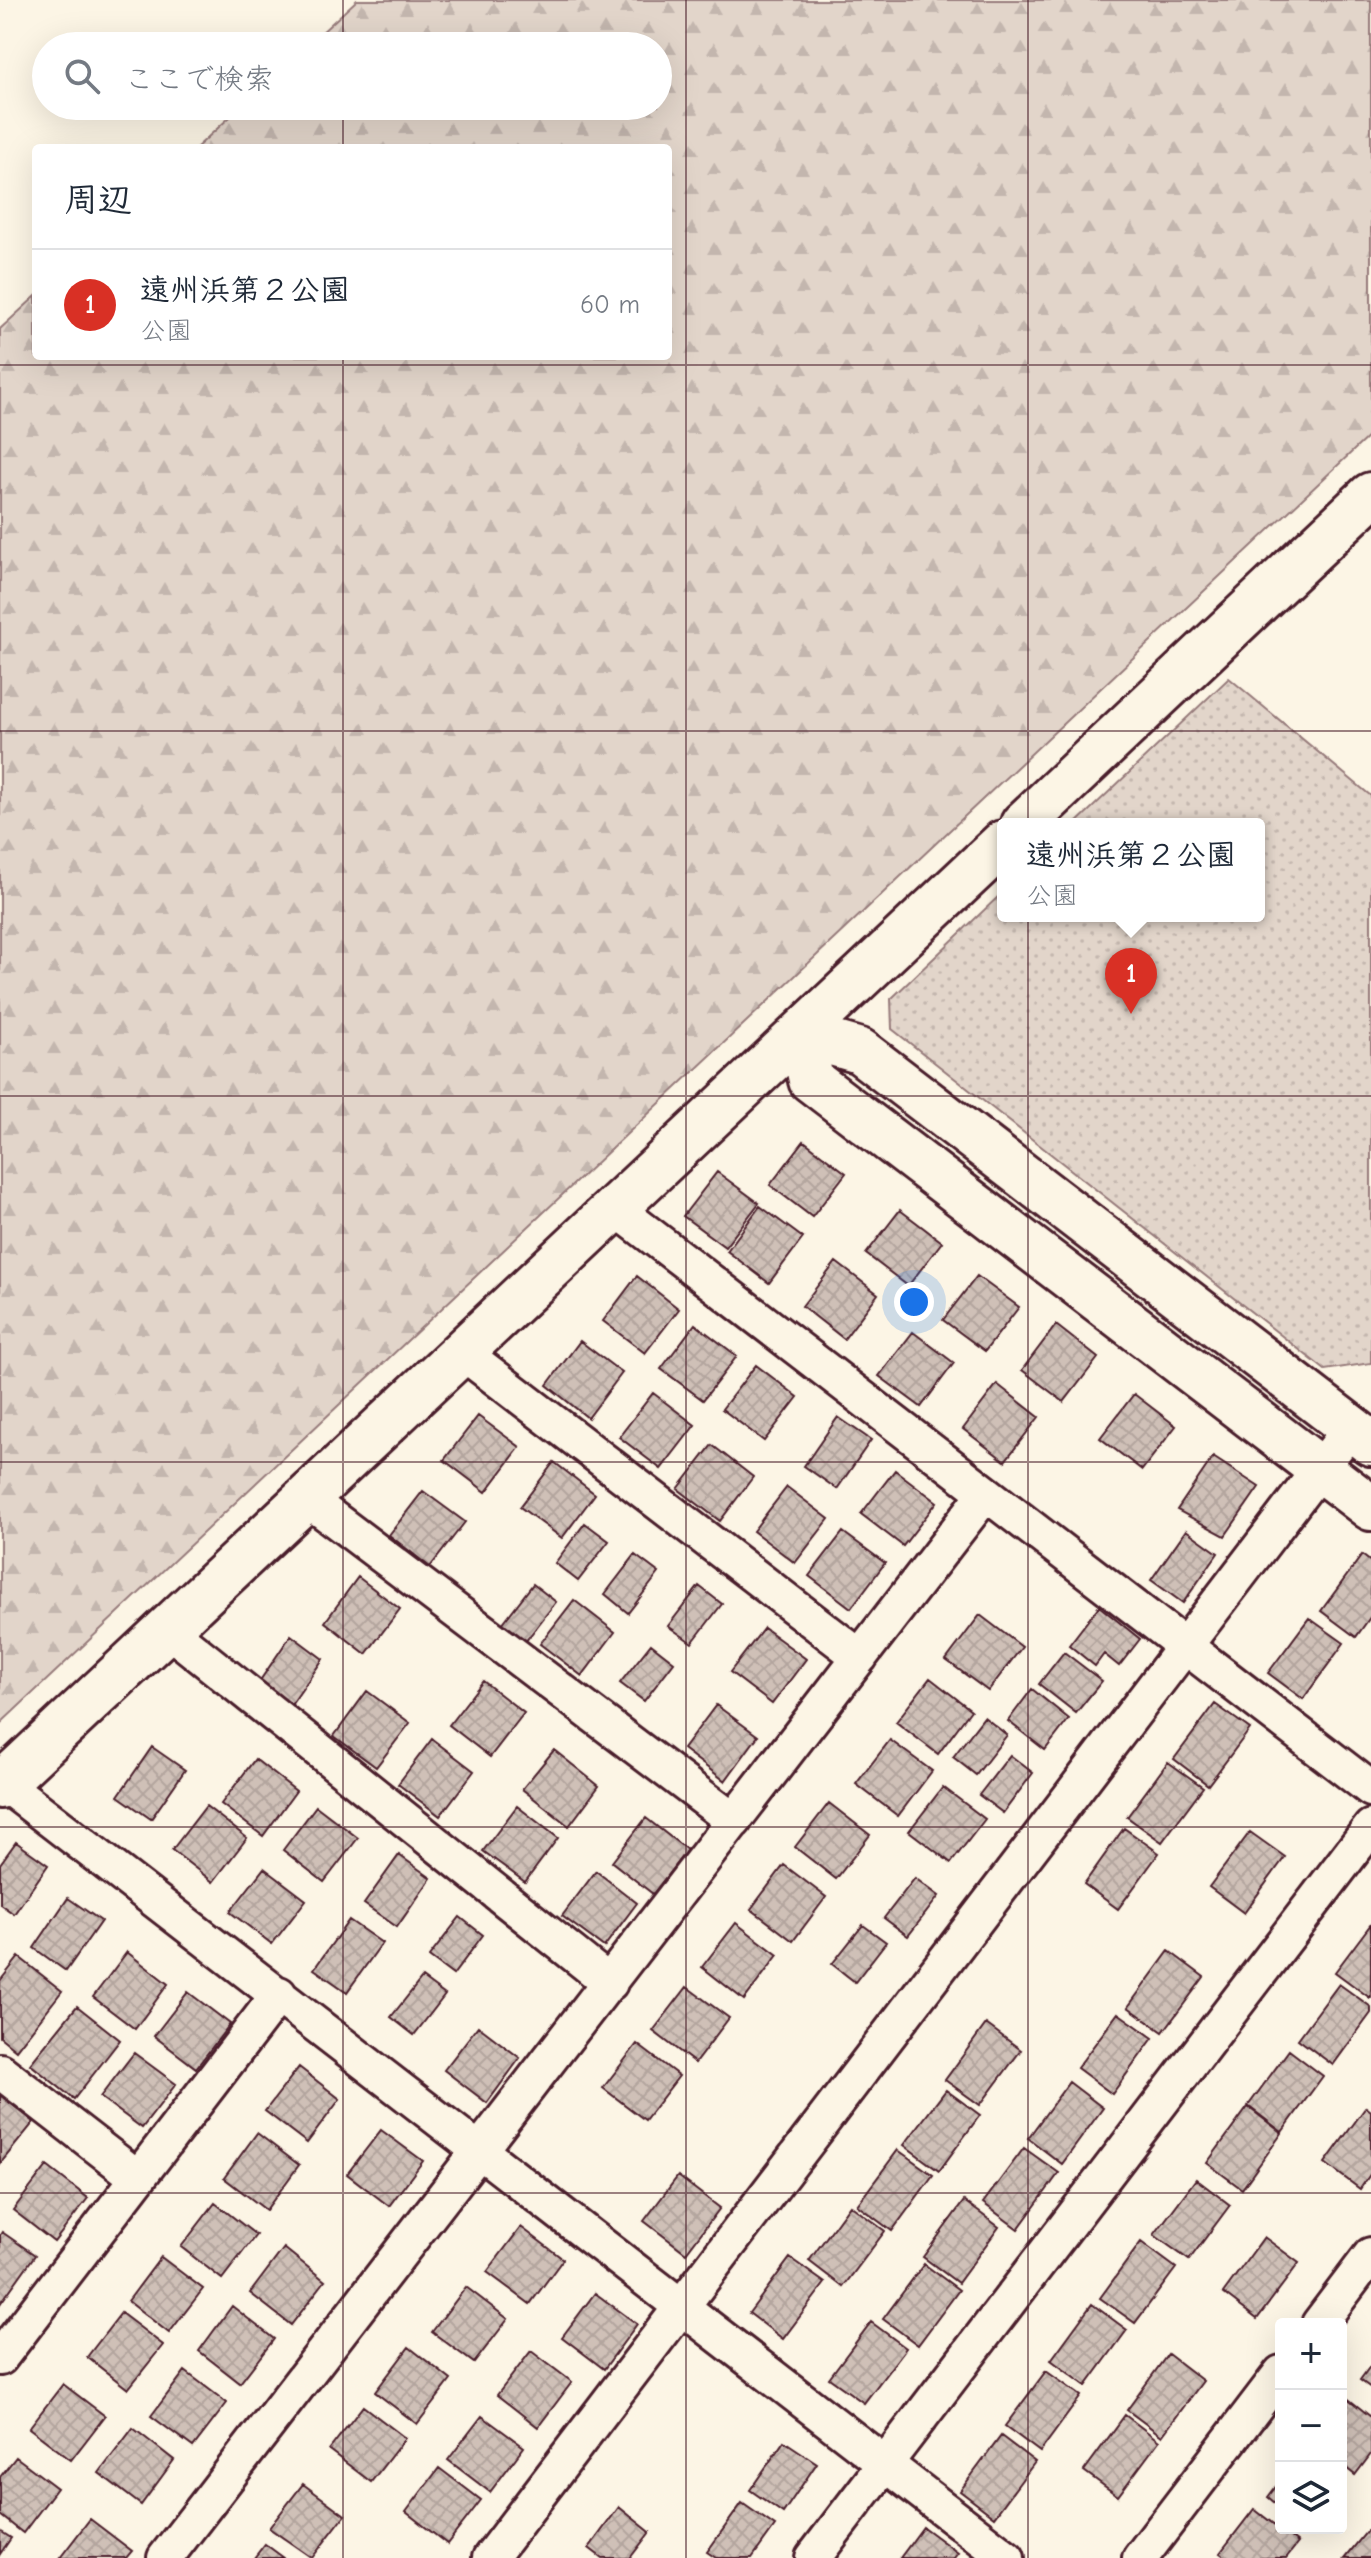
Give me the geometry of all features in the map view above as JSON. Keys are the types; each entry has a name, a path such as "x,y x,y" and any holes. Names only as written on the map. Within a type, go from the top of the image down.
{"street":[{"path":"1029,818 1371,495"},
{"path":"997,849 2,1784 483,2149 683,2309 1007,2558"},
{"path":"490,2558 683,2309 1186,1645 1327,1474 1364,1434 860,1051 801,1034"},
{"path":"801,1034 811,1080 1371,1508"},
{"path":"615,1208 1371,1789"},
{"path":"462,1352 860,1657"},
{"path":"165,2558 986,1493"},
{"path":"306,1498 734,1821"},
{"path":"167,1629 610,1983"},
{"path":"813,2558 1371,1827"},
{"path":"2,2352 279,1994"},
{"path":"0,2071 138,2178"},
{"path":"1324,2318 1371,2255"},
{"path":"1140,2558 1275,2381"}],"green space":[{"path":"357,0 1371,0 1371,434 0,1724 0,329 32,300 32,360 672,360 672,144 200,144 227,120 672,120 672,32 322,32"},
{"path":"1229,678 1371,796 1371,1363 1325,1370 892,1029 891,999 997,898 997,922 1265,922 1265,818 1081,818"}],"building":[{"path":"804,1141 846,1173 812,1217 770,1185"},
{"path":"717,1172 759,1203 725,1247 683,1216"},
{"path":"760,1206 803,1238 769,1283 727,1251"},
{"path":"900,1210 942,1242 908,1286 866,1254"},
{"path":"836,1262 878,1294 844,1339 802,1306"},
{"path":"637,1276 679,1309 645,1353 603,1321"},
{"path":"977,1276 1019,1307 985,1351 943,1320"},
{"path":"695,1324 737,1356 703,1400 661,1369"},
{"path":"1056,1325 1098,1358 1064,1402 1022,1370"},
{"path":"913,1332 954,1363 921,1407 879,1376"},
{"path":"580,1341 622,1373 588,1418 547,1385"},
{"path":"756,1365 798,1397 764,1441 722,1409"},
{"path":"997,1384 1039,1417 1005,1461 963,1429"},
{"path":"653,1393 695,1425 661,1469 619,1437"},
{"path":"1134,1394 1176,1426 1142,1470 1100,1438"},
{"path":"478,1416 520,1447 486,1492 444,1460"},
{"path":"838,1417 871,1440 837,1489 804,1466"},
{"path":"712,1445 753,1477 720,1521 678,1489"},
{"path":"1213,1457 1259,1487 1225,1536 1177,1510"},
{"path":"554,1462 595,1494 562,1538 520,1507"},
{"path":"895,1470 937,1502 903,1546 861,1514"},
{"path":"787,1487 829,1519 795,1563 753,1531"},
{"path":"423,1491 465,1522 430,1567 389,1535"},
{"path":"585,1523 609,1541 578,1581 555,1563"},
{"path":"1186,1530 1218,1553 1183,1603 1151,1580"},
{"path":"843,1532 885,1563 851,1608 809,1576"},
{"path":"635,1555 659,1573 628,1613 605,1594"},
{"path":"1362,1555 1371,1562 1371,1616 1356,1637 1321,1611"},
{"path":"358,1577 400,1609 366,1654 325,1622"},
{"path":"533,1584 556,1602 525,1642 502,1624"},
{"path":"699,1586 722,1604 692,1643 668,1626"},
{"path":"574,1600 615,1632 582,1676 540,1644"},
{"path":"1099,1606 1140,1639 1119,1666 1104,1654 1095,1666 1069,1645"},
{"path":"980,1615 1022,1647 988,1691 946,1660"},
{"path":"1309,1618 1344,1643 1303,1699 1268,1673"},
{"path":"764,1628 806,1659 772,1704 730,1672"},
{"path":"291,1635 323,1659 289,1708 257,1685"},
{"path":"651,1644 674,1662 644,1701 620,1683"},
{"path":"1064,1652 1102,1681 1076,1713 1039,1684"},
{"path":"930,1678 971,1710 938,1754 896,1722"},
{"path":"483,1681 524,1713 490,1757 449,1725"},
{"path":"1032,1689 1069,1719 1045,1750 1008,1721"},
{"path":"367,1691 410,1723 376,1767 334,1736"},
{"path":"1215,1704 1250,1729 1208,1785 1174,1759"},
{"path":"716,1705 758,1736 725,1781 683,1749"},
{"path":"984,1717 1007,1735 976,1775 953,1757"},
{"path":"432,1739 474,1771 440,1816 398,1784"},
{"path":"890,1740 932,1771 898,1816 856,1784"},
{"path":"152,1747 185,1770 151,1819 118,1796"},
{"path":"554,1750 599,1786 569,1826 522,1789"},
{"path":"1010,1755 1033,1773 1003,1813 979,1795"},
{"path":"255,1759 296,1791 263,1836 221,1804"},
{"path":"1168,1762 1203,1787 1162,1842 1127,1817"},
{"path":"943,1787 985,1819 951,1863 909,1831"},
{"path":"829,1803 870,1835 836,1879 795,1847"},
{"path":"206,1806 247,1838 213,1882 172,1850"},
{"path":"316,1806 358,1838 324,1882 283,1850"},
{"path":"517,1806 558,1838 525,1882 483,1851"},
{"path":"646,1818 687,1850 653,1894 612,1862"},
{"path":"1124,1828 1159,1853 1118,1909 1084,1884"},
{"path":"1250,1832 1285,1857 1244,1913 1209,1887"},
{"path":"16,1842 48,1865 14,1914 0,1904 0,1864"},
{"path":"399,1855 431,1878 397,1927 364,1904"},
{"path":"784,1865 826,1897 793,1941 751,1909"},
{"path":"264,1868 306,1900 272,1944 230,1912"},
{"path":"596,1871 637,1903 604,1947 562,1916"},
{"path":"915,1878 939,1896 908,1936 884,1918"},
{"path":"68,1898 101,1921 66,1971 34,1948"},
{"path":"460,1917 483,1935 453,1975 429,1957"},
{"path":"349,1920 382,1943 347,1992 314,1969"},
{"path":"736,1923 778,1955 744,2000 702,1967"},
{"path":"1371,1924 1371,1997 1370,1998 1335,1972"},
{"path":"863,1925 886,1942 855,1982 832,1964"},
{"path":"1169,1951 1204,1977 1163,2032 1128,2007"},
{"path":"127,1952 168,1984 135,2029 93,1997"},
{"path":"19,1957 62,1991 16,2050 0,2037 0,1981"},
{"path":"422,1978 445,1995 414,2035 391,2017"},
{"path":"1339,1984 1371,2007 1371,2013 1333,2065 1298,2039"},
{"path":"687,1987 729,2018 695,2063 653,2031"},
{"path":"188,1992 230,2024 196,2068 154,2036"},
{"path":"77,2006 120,2040 74,2099 30,2064"},
{"path":"1118,2013 1153,2038 1112,2094 1077,2068"},
{"path":"986,2024 1021,2050 980,2105 945,2080"},
{"path":"478,2026 520,2058 487,2103 444,2070"},
{"path":"637,2044 679,2076 645,2120 603,2088"},
{"path":"1289,2050 1323,2076 1282,2132 1248,2106"},
{"path":"134,2053 176,2084 142,2128 100,2097"},
{"path":"299,2067 340,2099 307,2143 265,2111"},
{"path":"1069,2082 1103,2108 1062,2164 1028,2138"},
{"path":"946,2090 980,2115 939,2171 904,2145"},
{"path":"0,2095 34,2122 0,2164"},
{"path":"1248,2107 1282,2133 1242,2189 1207,2163"},
{"path":"1366,2107 1371,2111 1371,2173 1360,2189 1325,2163"},
{"path":"381,2130 423,2161 389,2206 347,2174"},
{"path":"257,2133 299,2165 266,2210 224,2178"},
{"path":"1024,2148 1059,2173 1018,2229 983,2203"},
{"path":"898,2150 933,2175 892,2231 857,2205"},
{"path":"47,2166 88,2198 54,2242 13,2210"},
{"path":"678,2176 720,2208 686,2253 644,2221"},
{"path":"1196,2179 1230,2205 1189,2260 1154,2235"},
{"path":"964,2201 999,2227 958,2283 923,2257"},
{"path":"215,2203 256,2235 222,2279 181,2247"},
{"path":"850,2205 885,2231 843,2287 809,2261"},
{"path":"521,2227 563,2259 530,2304 487,2272"},
{"path":"2,2232 35,2255 0,2304 0,2235"},
{"path":"1264,2237 1299,2263 1257,2319 1223,2293"},
{"path":"1141,2242 1176,2268 1135,2323 1100,2298"},
{"path":"284,2248 325,2281 291,2325 250,2293"},
{"path":"161,2257 203,2289 169,2333 128,2301"},
{"path":"790,2258 825,2283 783,2339 749,2313"},
{"path":"924,2264 959,2290 918,2345 883,2319"},
{"path":"466,2287 508,2319 474,2363 432,2332"},
{"path":"595,2293 637,2324 604,2369 562,2337"},
{"path":"1092,2304 1127,2330 1086,2386 1051,2360"},
{"path":"232,2306 274,2339 240,2383 199,2351"},
{"path":"121,2313 163,2345 128,2389 87,2357"},
{"path":"871,2322 906,2348 864,2403 829,2378"},
{"path":"409,2347 451,2380 417,2424 375,2392"},
{"path":"531,2351 572,2382 538,2427 497,2395"},
{"path":"1168,2354 1203,2381 1162,2436 1127,2410"},
{"path":"1371,2365 1371,2388 1360,2380"},
{"path":"185,2371 227,2403 193,2447 151,2416"},
{"path":"1046,2371 1081,2396 1040,2452 1005,2426"},
{"path":"63,2384 105,2416 71,2460 29,2428"},
{"path":"1347,2398 1371,2417 1371,2454 1355,2475 1347,2469"},
{"path":"363,2406 405,2438 371,2482 329,2450"},
{"path":"1125,2415 1159,2441 1118,2496 1084,2471"},
{"path":"482,2416 524,2447 490,2492 448,2460"},
{"path":"133,2428 174,2460 141,2505 99,2473"},
{"path":"1001,2436 1035,2462 994,2517 960,2491"},
{"path":"784,2441 817,2463 783,2513 750,2490"},
{"path":"16,2457 57,2488 23,2533 0,2515 0,2477"},
{"path":"439,2468 481,2500 447,2544 406,2512"},
{"path":"303,2484 345,2515 312,2558 269,2528"},
{"path":"1275,2488 1275,2503 1268,2497"},
{"path":"742,2503 775,2526 752,2558 716,2558 707,2552"},
{"path":"619,2507 650,2532 630,2558 602,2558 589,2548"},
{"path":"1254,2509 1275,2525 1275,2534 1286,2534 1298,2543 1286,2558 1227,2558 1220,2553"},
{"path":"90,2519 132,2551 126,2558 60,2558"},
{"path":"1371,2526 1371,2558 1345,2558"},
{"path":"923,2527 958,2553 954,2558 900,2558"},
{"path":"0,2531 11,2538 0,2554"},
{"path":"265,2544 284,2558 254,2558"}],"place":[{"name":"遠州浜第２公園","path":"1131,1014"}]}
